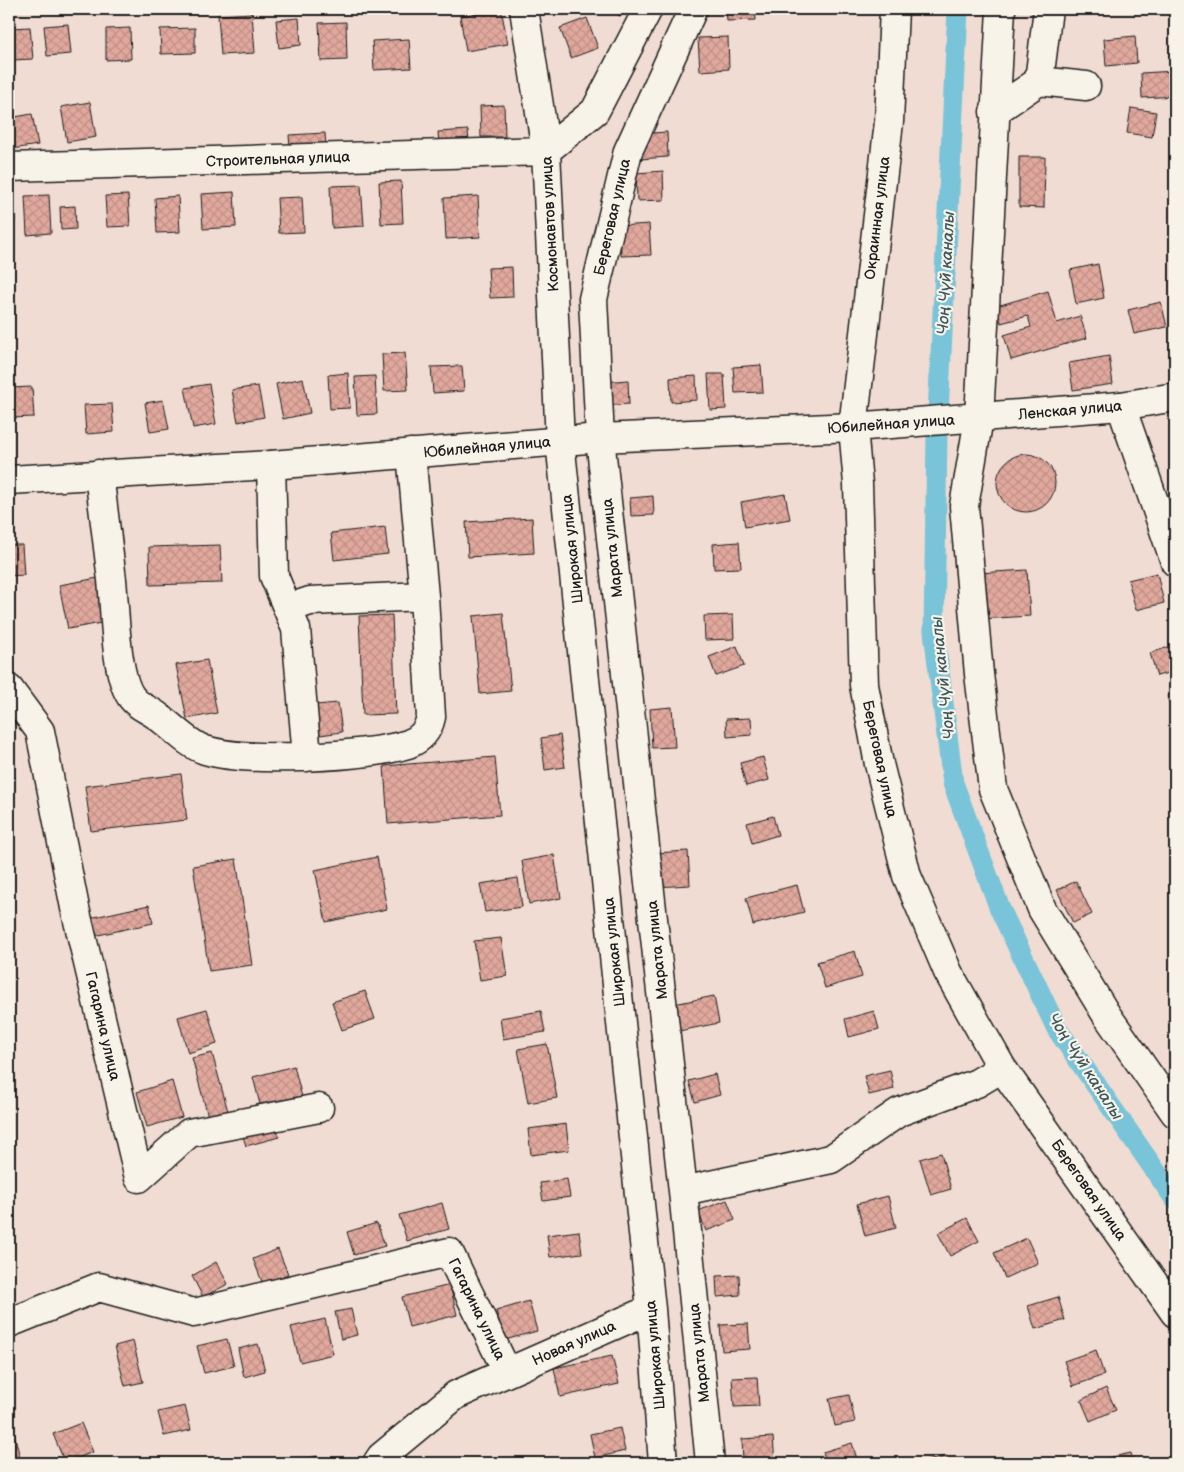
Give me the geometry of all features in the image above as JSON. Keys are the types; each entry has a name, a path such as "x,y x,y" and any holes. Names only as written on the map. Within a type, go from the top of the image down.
{"street":[{"name":"Космонавтов улица","path":"524,9 546,150 560,441"},
{"path":"546,150 595,111 648,9"},
{"name":"Береговая улица","path":"600,438 593,299 628,152 693,9"},
{"name":"Окраинная улица","path":"858,427 889,122 894,9"},
{"path":"1001,9 964,506 979,674 993,789 1042,909 1106,1014 1175,1112"},
{"path":"1039,81 1048,9"},
{"path":"994,112 1039,81 1086,86"},
{"name":"Строительная улица","path":"9,167 546,150"},
{"name":"Ленская улица","path":"972,418 1121,406 1175,397"},
{"path":"1121,406 1175,562"},
{"name":"Юбилейная улица","path":"9,480 271,465 600,438 858,427 972,418"},
{"name":"Береговая улица","path":"858,427 864,686 879,764 907,876 948,972 1002,1068 1175,1313"},
{"name":"Марата улица","path":"600,438 683,1191 710,1463"},
{"name":"Широкая улица","path":"560,441 651,1309 663,1463"},
{"path":"99,474 118,648 130,696 140,706 154,714 193,746 207,751 244,756 307,757 375,750 409,743 423,735 429,728 431,717 424,596 411,453"},
{"path":"271,465 274,576 289,608 296,629 307,757"},
{"path":"289,608 310,601 424,596"},
{"name":"Гагарина улица","path":"9,689 40,731 75,908 140,1178 190,1133 319,1108"},
{"path":"683,1191 831,1158 899,1112 977,1083 1002,1068"},
{"name":"Гагарина улица","path":"9,1323 99,1287 194,1313 449,1252 508,1372"},
{"name":"Новая улица","path":"377,1463 381,1457 456,1395 651,1309"}],"building":[{"path":"501,9 508,44 466,51 460,16"},
{"path":"616,9 636,9 619,16"},
{"path":"726,9 755,9 756,20 727,21"},
{"path":"1090,9 1126,9 1091,12"},
{"path":"252,13 255,53 221,55 218,15"},
{"path":"299,18 301,45 279,48 276,20"},
{"path":"587,18 598,48 571,58 560,28"},
{"path":"346,22 347,60 321,61 319,23"},
{"path":"68,24 71,54 47,56 44,26"},
{"path":"30,27 33,59 13,60 10,28"},
{"path":"130,28 131,59 106,60 106,29"},
{"path":"195,28 195,53 161,54 160,29"},
{"path":"1135,36 1137,63 1106,66 1104,39"},
{"path":"728,37 729,69 700,71 698,38"},
{"path":"409,39 411,68 374,70 372,41"},
{"path":"1175,71 1175,96 1142,98 1141,73"},
{"path":"90,102 96,137 67,142 61,107"},
{"path":"504,105 505,137 481,137 480,106"},
{"path":"1131,108 1156,112 1152,137 1127,133"},
{"path":"32,114 38,145 12,149 9,118"},
{"path":"468,130 469,143 439,145 438,132"},
{"path":"667,132 668,157 640,159 638,134"},
{"path":"325,133 326,147 290,149 289,135"},
{"path":"1019,157 1045,157 1044,208 1019,207"},
{"path":"663,171 664,200 637,201 636,173"},
{"path":"401,181 403,223 381,224 379,182"},
{"path":"361,185 364,226 332,228 330,186"},
{"path":"234,192 236,227 203,229 201,194"},
{"path":"49,195 51,233 27,235 25,196"},
{"path":"128,195 130,226 107,227 105,196"},
{"path":"178,196 180,232 157,233 155,198"},
{"path":"478,196 480,237 446,239 444,198"},
{"path":"302,197 304,232 279,233 277,198"},
{"path":"9,199 14,199 15,222 9,223"},
{"path":"75,206 76,229 61,230 60,207"},
{"path":"649,224 651,255 621,256 620,226"},
{"path":"1098,264 1104,298 1076,304 1070,270"},
{"path":"512,267 513,297 490,298 488,268"},
{"path":"1048,291 1057,323 1080,316 1087,338 1011,360 1004,335 1031,327 1028,316 1001,323 997,306"},
{"path":"1161,302 1167,327 1134,334 1128,310"},
{"path":"405,353 408,390 384,391 382,354"},
{"path":"1109,356 1113,384 1073,390 1069,363"},
{"path":"761,365 763,392 735,393 733,367"},
{"path":"462,366 464,391 433,393 431,367"},
{"path":"348,373 350,408 330,409 328,375"},
{"path":"708,374 724,374 726,409 710,410"},
{"path":"375,376 377,414 357,415 355,377"},
{"path":"696,376 697,400 671,402 670,378"},
{"path":"303,378 310,413 283,419 276,384"},
{"path":"628,380 629,404 604,406 603,382"},
{"path":"209,384 216,424 193,428 185,388"},
{"path":"258,386 264,417 238,422 232,390"},
{"path":"32,387 34,417 10,418 9,388"},
{"path":"163,400 169,429 150,432 145,403"},
{"path":"112,404 114,432 86,434 84,405"},
{"path":"1026,454 1037,456 1050,467 1055,483 1053,494 1042,507 1026,512 1015,510 1002,499 997,483 999,472 1010,459"},
{"path":"785,494 790,519 745,527 741,502"},
{"path":"653,496 654,515 631,516 630,498"},
{"path":"532,518 534,553 468,557 466,522"},
{"path":"385,527 388,554 334,560 331,533"},
{"path":"739,542 741,568 714,569 713,544"},
{"path":"9,545 22,545 24,575 9,576"},
{"path":"220,545 222,583 150,585 149,547"},
{"path":"1027,570 1030,616 981,619 978,573"},
{"path":"1157,573 1164,603 1136,610 1128,580"},
{"path":"98,578 107,622 68,629 59,585"},
{"path":"503,613 511,691 480,694 473,616"},
{"path":"392,615 396,714 363,715 359,616"},
{"path":"733,615 734,639 705,640 704,616"},
{"path":"1175,645 1175,671 1157,676 1150,653"},
{"path":"737,646 744,666 716,676 709,657"},
{"path":"207,660 217,713 187,719 176,665"},
{"path":"1175,694 1175,718 1174,719 1167,696"},
{"path":"338,703 342,732 320,735 316,705"},
{"path":"672,707 675,747 652,748 650,709"},
{"path":"751,718 752,735 727,737 726,719"},
{"path":"560,735 565,767 545,770 541,738"},
{"path":"495,757 500,815 388,824 384,766"},
{"path":"763,757 769,780 746,786 740,763"},
{"path":"181,774 187,820 91,831 85,786"},
{"path":"773,816 778,835 752,843 747,823"},
{"path":"688,851 690,885 656,887 654,853"},
{"path":"554,855 561,898 529,904 522,861"},
{"path":"377,857 387,909 326,922 315,870"},
{"path":"236,859 252,965 209,971 193,866"},
{"path":"518,878 522,907 485,912 480,884"},
{"path":"1076,881 1092,914 1073,923 1057,890"},
{"path":"797,885 804,912 753,925 746,898"},
{"path":"149,905 153,923 94,936 90,918"},
{"path":"501,938 507,976 480,980 474,941"},
{"path":"855,951 862,977 825,988 817,962"},
{"path":"365,991 375,1019 342,1030 332,1002"},
{"path":"714,996 719,1023 679,1031 674,1004"},
{"path":"207,1009 217,1044 188,1053 178,1017"},
{"path":"541,1011 545,1032 503,1039 500,1018"},
{"path":"874,1011 879,1029 849,1037 845,1019"},
{"path":"547,1044 557,1098 528,1103 518,1049"},
{"path":"212,1053 229,1115 209,1120 192,1058"},
{"path":"294,1066 303,1101 262,1112 253,1077"},
{"path":"890,1070 894,1089 869,1095 864,1076"},
{"path":"715,1074 720,1095 695,1102 689,1081"},
{"path":"172,1081 182,1117 147,1127 137,1092"},
{"path":"276,1124 279,1137 246,1146 242,1133"},
{"path":"566,1124 569,1150 531,1155 528,1129"},
{"path":"941,1153 951,1189 931,1195 920,1159"},
{"path":"567,1179 570,1197 543,1201 540,1183"},
{"path":"888,1196 896,1228 865,1236 857,1204"},
{"path":"727,1200 735,1220 706,1231 698,1211"},
{"path":"442,1203 449,1229 407,1241 399,1215"},
{"path":"967,1218 979,1241 950,1256 938,1233"},
{"path":"377,1223 385,1246 354,1255 347,1232"},
{"path":"579,1231 582,1253 550,1257 547,1235"},
{"path":"1027,1238 1038,1263 1005,1278 994,1253"},
{"path":"278,1249 288,1274 263,1284 253,1259"},
{"path":"216,1262 228,1284 203,1297 192,1276"},
{"path":"739,1275 740,1295 717,1297 716,1276"},
{"path":"450,1285 457,1315 409,1327 402,1297"},
{"path":"1058,1297 1065,1320 1035,1329 1028,1306"},
{"path":"529,1301 537,1331 505,1340 496,1311"},
{"path":"351,1309 357,1335 341,1339 335,1312"},
{"path":"325,1319 333,1354 300,1362 291,1327"},
{"path":"748,1324 750,1349 722,1351 720,1325"},
{"path":"227,1339 234,1366 204,1373 197,1346"},
{"path":"133,1341 143,1382 125,1386 115,1346"},
{"path":"258,1344 265,1371 244,1377 238,1349"},
{"path":"1096,1350 1104,1375 1073,1386 1064,1361"},
{"path":"612,1356 619,1384 560,1397 554,1368"},
{"path":"757,1377 759,1406 734,1407 732,1378"},
{"path":"1106,1388 1116,1410 1090,1421 1081,1400"},
{"path":"849,1395 855,1422 835,1426 829,1399"},
{"path":"185,1406 191,1430 164,1436 158,1412"},
{"path":"81,1423 93,1452 65,1463 53,1434"},
{"path":"620,1428 625,1451 595,1458 590,1434"},
{"path":"14,1433 21,1462 9,1463 9,1434"},
{"path":"773,1437 775,1463 743,1463 742,1439"},
{"path":"852,1443 857,1459 841,1463 826,1463 823,1452"},
{"path":"1131,1453 1133,1463 1098,1463 1098,1460"},
{"path":"317,1456 318,1463 288,1463"},
{"path":"947,1456 948,1463 919,1463"}],"waterway":[{"name":"Чоң Чүй каналы","path":"958,9 937,434 934,632 953,783 1000,909 1057,1029 1175,1199"}]}
